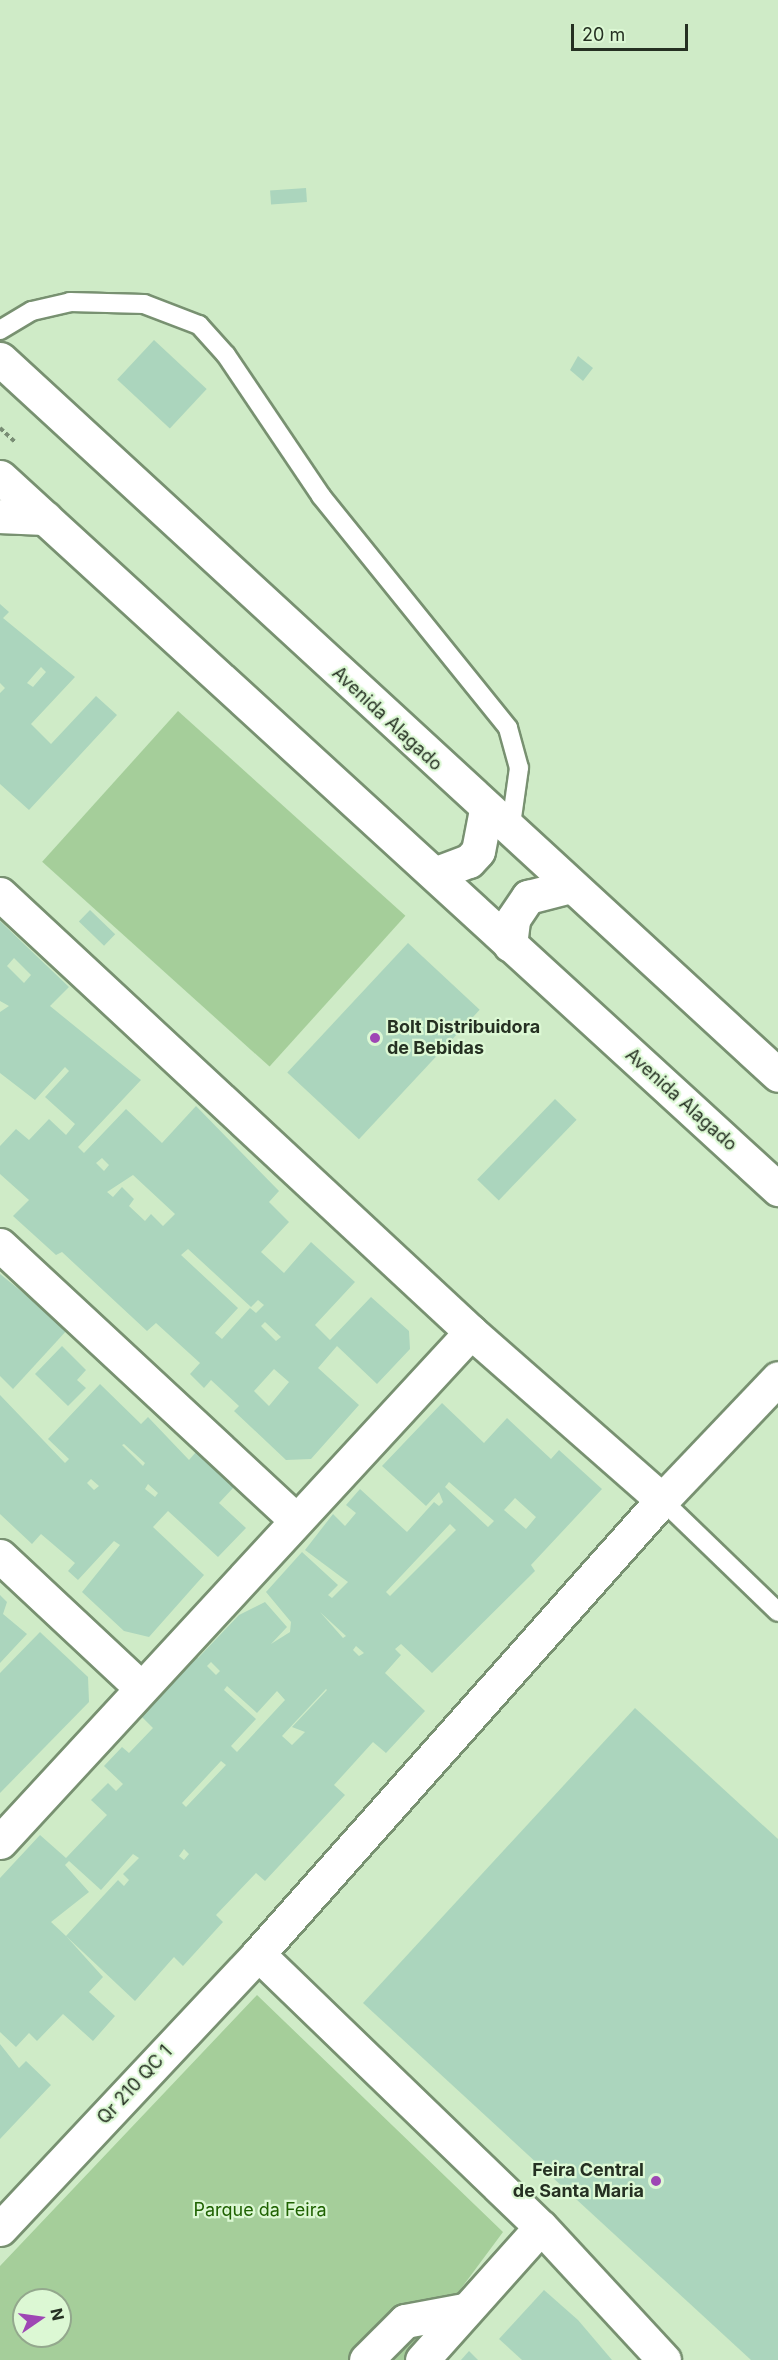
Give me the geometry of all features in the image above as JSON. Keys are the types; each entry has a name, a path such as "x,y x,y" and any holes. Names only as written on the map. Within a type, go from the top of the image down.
{"street":[{"name":"Avenida Alagado","path":"0,359 486,810 778,1075"},
{"name":"Avenida Alagado","path":"0,477 437,873 510,945 778,1189"},
{"path":"0,516 45,518"},
{"path":"437,873 469,861 478,851 486,810"},
{"path":"510,945 513,919 528,897 571,886"},
{"path":"0,894 471,1332 662,1500"},
{"path":"0,1245 294,1518"},
{"path":"0,1842 139,1686 294,1518 471,1332"},
{"name":"Qr 210 QC 1","path":"4,2216 258,1954 662,1500 778,1378"},
{"path":"0,1556 139,1686"},
{"path":"258,1954 541,2227 664,2360"},
{"path":"422,2360 464,2310 541,2227"},
{"path":"366,2360 405,2321 464,2310"}],"lane":[{"path":"0,330 32,311 70,302 144,304 199,325 226,355 321,496 508,728 519,768 510,832"},
{"path":"662,1500 778,1612"}],"green space":[{"path":"178,711 405,916 270,1067 42,862"},
{"name":"Parque da Feira","path":"257,1995 503,2232 408,2360 0,2360 0,2266"}],"building":[{"path":"306,188 307,202 271,204 270,191"},
{"path":"154,340 207,389 170,429 117,379"},
{"path":"578,356 593,368 583,381 570,370"},
{"path":"0,604 9,612 3,618 75,677 31,724 51,744 96,696 117,715 29,810 0,784 0,693 5,688 0,683","holes":["41,667 46,672 33,687 27,683"]},
{"path":"90,910 115,934 104,946 79,922"},
{"path":"0,921 69,987 50,1006 141,1080 78,1147 84,1153 126,1109 162,1143 196,1106 279,1191 269,1202 289,1222 261,1252 284,1273 311,1242 355,1282 315,1325 330,1340 371,1297 409,1331 410,1349 377,1384 337,1346 318,1368 359,1405 311,1459 286,1460 234,1411 239,1406 211,1380 204,1388 190,1374 200,1363 156,1323 147,1331 62,1252 56,1255 13,1216 29,1200 0,1174 0,1146 16,1129 29,1140 49,1119 66,1135 75,1124 45,1097 69,1071 65,1067 35,1100 0,1073 0,1012 9,1006 0,1001","holes":["14,958 31,975 24,983 7,966","102,1158 109,1165 104,1171 96,1163","133,1175 175,1214 163,1226 151,1214 145,1221 129,1206 134,1199 122,1187 113,1197 107,1192","188,1249 251,1307 258,1300 264,1305 256,1313 250,1308 222,1339 215,1333 238,1308 181,1255","265,1322 281,1337 276,1341 261,1326","274,1369 289,1382 269,1406 254,1391"]},
{"path":"408,943 480,1010 359,1139 287,1072"},
{"path":"555,1099 577,1120 499,1200 477,1180"},
{"path":"0,1274 68,1329 13,1389 0,1376"},
{"path":"62,1346 86,1370 77,1380 86,1388 68,1406 35,1374"},
{"path":"100,1384 141,1424 148,1417 189,1460 196,1452 234,1487 219,1503 246,1528 218,1557 168,1511 153,1527 204,1575 149,1637 124,1631 82,1592 120,1545 114,1541 78,1580 68,1571 75,1563 41,1534 32,1544 0,1514 0,1395 65,1463 69,1459 48,1439","holes":["124,1444 145,1463 143,1466 122,1445","91,1479 99,1486 94,1490 87,1483","148,1484 158,1493 155,1497 145,1489"]},
{"path":"442,1403 484,1443 507,1418 551,1459 559,1450 602,1489 531,1565 535,1571 432,1673 401,1644 395,1649 401,1655 385,1673 425,1711 386,1753 373,1742 334,1785 345,1795 265,1881 256,1873 216,1915 223,1922 183,1966 174,1957 135,2001 66,1936 103,1977 89,1992 115,2016 93,2041 63,2014 37,2041 29,2033 16,2047 0,2032 0,1878 40,1835 66,1858 107,1815 91,1800 108,1783 116,1791 123,1784 104,1766 122,1747 129,1753 153,1728 140,1715 194,1654 198,1658 239,1615 265,1602 287,1627 271,1644 290,1632 291,1622 266,1592 302,1552 338,1585 328,1595 332,1598 348,1582 305,1550 333,1514 345,1526 356,1513 346,1505 360,1489 407,1532 434,1502 439,1506 443,1502 439,1492 426,1506 382,1466","holes":["449,1482 494,1521 488,1527 445,1487","515,1498 536,1517 526,1529 504,1510","450,1524 456,1530 390,1596 386,1592","320,1612 346,1636 343,1638","356,1646 364,1653 359,1656 353,1650","211,1662 220,1671 216,1675 207,1666","227,1686 257,1713 277,1691 285,1700 237,1752 231,1746 256,1719 224,1690","326,1689 292,1727 305,1732 292,1745 282,1736","221,1761 226,1765 186,1807 182,1803","184,1849 189,1854 184,1860 179,1856","133,1854 139,1858 123,1874 129,1880 124,1886 118,1880 66,1936 51,1922 89,1892 65,1865 69,1861 101,1890"]},
{"path":"0,1595 7,1602 3,1614 27,1634 0,1663"},
{"path":"40,1632 88,1677 89,1702 0,1793 0,1673"},
{"name":"Feira Central de Santa Maria","path":"635,1708 778,1839 778,2360 751,2360 363,2003"},
{"path":"0,2044 19,2068 26,2061 51,2085 0,2139"},
{"path":"544,2290 578,2320 612,2360 522,2360 499,2339"},
{"path":"469,2351 478,2360 461,2360"}],"place":[{"name":"Bolt Distribuidora de Bebidas","path":"375,1038"},
{"name":"Feira Central de Santa Maria","path":"656,2181"}]}
